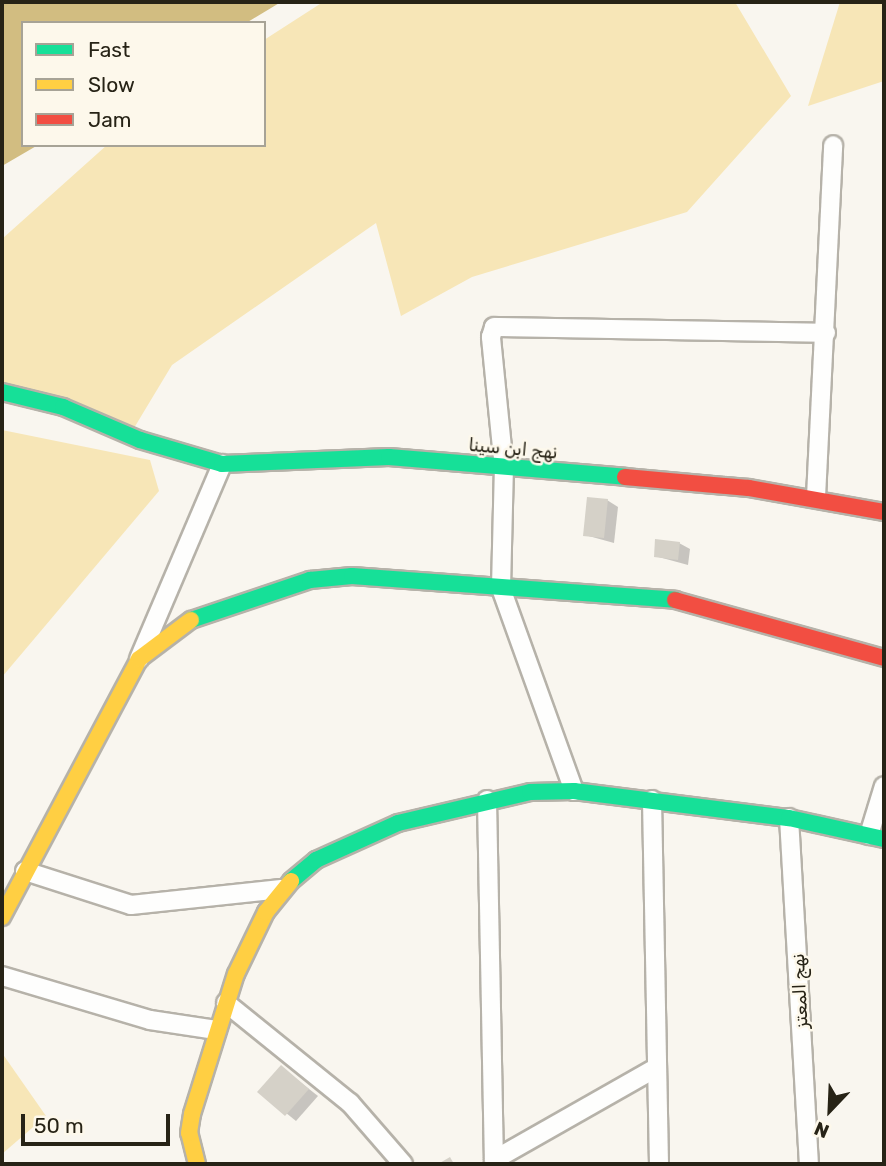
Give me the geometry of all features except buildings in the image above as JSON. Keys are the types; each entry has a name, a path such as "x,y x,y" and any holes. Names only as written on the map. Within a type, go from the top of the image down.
{"street":[{"path":"816,496 826,333 832,145"},
{"path":"574,791 501,588 505,468 491,337 494,327 826,333"},
{"name":"نهج ابن سينا","path":"2,392 63,407 140,440 222,464 389,457 816,496 884,512"},
{"path":"2,917 139,659 222,464"},
{"path":"139,659 193,619 331,576 689,601 884,658"},
{"path":"197,1164 189,1133 216,1030 226,1003 260,925 281,889 316,860 352,841 398,823 530,792 574,791 652,800 789,818 877,837 884,786"},
{"path":"487,800 491,1162 656,1068"},
{"path":"652,800 659,1164"},
{"name":"نهج المعتز","path":"789,818 808,1164"},
{"path":"25,871 131,905 161,905 281,889"},
{"path":"2,976 150,1020 216,1030"},
{"path":"226,1003 350,1103 402,1164"}],"shaded area":[{"path":"2,2 281,2 249,21 21,21 21,147 35,147 2,166"},
{"path":"323,2 735,2 791,96 687,212 472,277 401,316 376,223 172,365 128,438 2,390 2,239 105,147 266,147 266,39"},
{"path":"840,2 884,2 884,81 808,106"},
{"path":"2,430 150,460 159,491 2,677"},
{"path":"2,1053 46,1116 2,1154"}],"traffic: fast":[{"path":"2,392 63,407 140,440 222,464 389,457 625,477"},
{"path":"191,620 310,580 352,576 675,600"},
{"path":"291,881 316,860 398,823 530,792 574,791 789,818 884,839"}],"traffic: slow":[{"path":"2,917 139,659 191,620"},
{"path":"197,1164 189,1133 192,1114 236,974 266,912 291,881"}],"traffic: jam":[{"path":"625,477 749,488 884,512"},
{"path":"675,600 884,658"}]}
